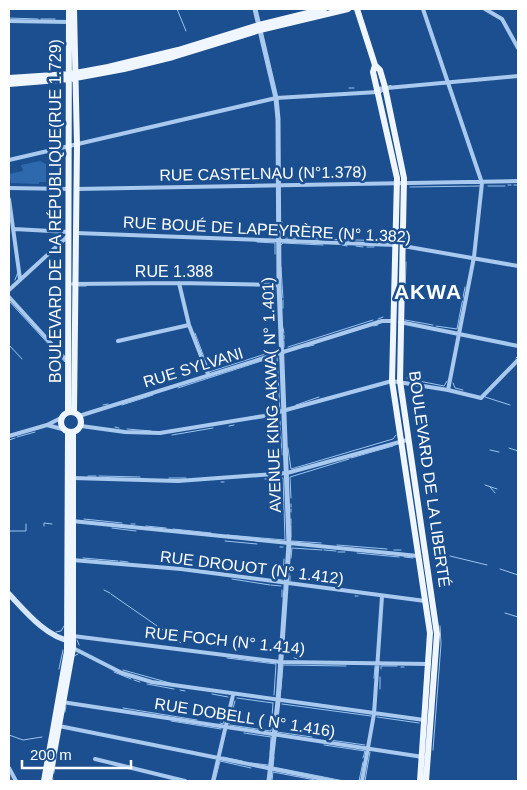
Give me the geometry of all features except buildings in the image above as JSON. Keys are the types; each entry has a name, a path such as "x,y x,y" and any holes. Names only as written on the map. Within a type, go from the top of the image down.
{"main road":[{"name":"BOULEVARD DE LA RÉPUBLIQUE(RUE 1.729)","path":"69,9 73,76 73,413 81,426"},
{"name":"BOULEVARD DE LA RÉPUBLIQUE(RUE 1.729)","path":"71,22 74,9"},
{"path":"9,84 73,76 178,50 324,9"},
{"path":"259,27 348,9"},
{"name":"BOULEVARD DE LA LIBERTÉ","path":"357,9 375,65 380,70 387,88 401,184 399,245 393,320 392,380 425,556 437,638 425,757 420,781"},
{"name":"BOULEVARD DE LA LIBERTÉ","path":"375,65 373,72 376,90 401,184"},
{"path":"9,78 73,76"},
{"name":"BOULEVARD DE LA LIBERTÉ","path":"399,245 400,381 404,440 433,664"},
{"path":"44,781 72,642 68,431 61,418 73,413"},
{"path":"68,431 81,426"},
{"path":"9,594 39,623 72,642"},
{"path":"49,781 56,726"},
{"name":"BOULEVARD DE LA LIBERTÉ","path":"425,757 426,781"}],"street":[{"name":"AVENUE KING AKWA( N° 1.401)","path":"255,9 276,98 279,186 279,285 289,544 278,701 269,781"},
{"path":"423,9 482,183 474,258 448,390"},
{"path":"485,9 502,19 518,48"},
{"path":"9,21 71,22"},
{"path":"9,160 276,98 518,76"},
{"name":"RUE CASTELNAU (N°1.378)","path":"9,188 72,189 518,181"},
{"path":"9,200 20,279"},
{"name":"RUE BOUÉ DE LAPEYRÈRE (N° 1.382)","path":"14,229 72,234 399,245 518,266"},
{"path":"9,290 72,234"},
{"path":"179,283 188,325 208,374"},
{"name":"RUE 1.388","path":"72,284 179,283 279,285"},
{"path":"9,297 72,363"},
{"name":"RUE SYLVANI","path":"73,413 281,353 382,321 393,320 518,346"},
{"path":"118,341 188,325"},
{"path":"81,426 125,432 160,433 283,412 392,380 481,398 518,360"},
{"path":"9,436 47,425 61,418"},
{"path":"47,425 68,431"},
{"path":"70,478 178,481 287,473 404,440"},
{"path":"70,521 425,556"},
{"name":"RUE DROUOT (N° 1.412)","path":"70,560 181,569 432,602"},
{"path":"362,781 374,714 382,596"},
{"path":"72,642 108,666 138,678 233,695 428,721"},
{"name":"RUE FOCH (N° 1.414)","path":"72,642 280,662 433,664"},
{"path":"211,781 233,695"},
{"name":"RUE DOBELL ( N° 1.416)","path":"61,701 225,728 425,757"},
{"path":"56,726 333,781"},
{"path":"95,759 185,781"},
{"path":"9,768 16,781"}],"shaded area":[{"path":"40,161 46,164 46,182 39,182 39,184 11,183 9,174 23,171 21,165"}],"waterway":[{"path":"177,9 186,31"},
{"path":"9,18 38,19"},
{"path":"41,19 55,19"},
{"path":"349,88 354,88"},
{"path":"410,187 480,186"},
{"path":"488,186 505,186"},
{"path":"282,222 281,234 285,238 393,241"},
{"path":"270,237 274,236"},
{"path":"257,242 275,243 275,254"},
{"path":"281,245 283,243 323,245"},
{"path":"342,245 347,246"},
{"path":"356,246 363,247"},
{"path":"367,247 374,247"},
{"path":"405,294 406,262"},
{"path":"281,267 283,298"},
{"path":"15,280 18,272"},
{"path":"79,286 86,286"},
{"path":"436,326 457,329 465,287"},
{"path":"283,300 283,308"},
{"path":"9,301 65,362"},
{"path":"378,319 383,317"},
{"path":"288,347 373,320"},
{"path":"405,320 433,325"},
{"path":"374,326 378,325"},
{"path":"283,328 284,333"},
{"path":"195,333 208,368"},
{"path":"284,341 284,347"},
{"path":"9,345 22,359"},
{"path":"306,347 314,345"},
{"path":"209,372 278,350"},
{"path":"178,388 277,356 280,411"},
{"path":"407,378 412,379"},
{"path":"414,380 444,386 447,381"},
{"path":"453,383 455,388 463,390"},
{"path":"122,405 153,395"},
{"path":"296,405 319,397"},
{"path":"485,397 510,405"},
{"path":"103,405 108,404"},
{"path":"280,421 282,455"},
{"path":"229,426 234,425"},
{"path":"115,427 119,428"},
{"path":"172,435 213,428"},
{"path":"127,429 151,431"},
{"path":"17,437 35,432"},
{"path":"288,448 291,469 393,439 396,435"},
{"path":"9,440 15,438"},
{"path":"351,458 393,446"},
{"path":"509,448 518,451"},
{"path":"490,450 499,452"},
{"path":"291,498 290,477 349,459"},
{"path":"88,476 96,476"},
{"path":"99,476 140,477"},
{"path":"169,478 186,478"},
{"path":"227,535 285,540 283,478 265,479"},
{"path":"485,485 497,489"},
{"path":"490,487 495,493"},
{"path":"84,519 122,523"},
{"path":"291,519 291,524"},
{"path":"44,526 44,523 52,524"},
{"path":"9,531 26,531 26,524"},
{"path":"291,525 291,537"},
{"path":"146,526 166,528"},
{"path":"112,528 136,531"},
{"path":"173,529 211,533"},
{"path":"225,541 257,544"},
{"path":"292,541 321,543"},
{"path":"337,545 387,549"},
{"path":"291,558 292,548 322,550"},
{"path":"324,550 336,551"},
{"path":"394,550 401,550"},
{"path":"338,552 345,552"},
{"path":"357,553 399,557"},
{"path":"450,556 487,565"},
{"path":"404,557 413,558"},
{"path":"83,558 118,561"},
{"path":"283,579 284,559"},
{"path":"120,561 128,562"},
{"path":"500,569 518,575"},
{"path":"290,576 290,581"},
{"path":"232,579 270,585"},
{"path":"275,579 282,580"},
{"path":"271,585 281,586"},
{"path":"104,590 110,593"},
{"path":"282,590 282,597"},
{"path":"111,594 173,637"},
{"path":"505,613 518,617"},
{"path":"56,632 61,631 64,626"},
{"path":"433,750 441,644 440,626"},
{"path":"174,638 181,643"},
{"path":"77,640 79,645"},
{"path":"59,669 63,650"},
{"path":"74,656 78,654"},
{"path":"227,658 276,664 274,695"},
{"path":"294,658 298,659"},
{"path":"281,689 283,665 346,666"},
{"path":"374,678 375,666"},
{"path":"381,669 381,666 397,666"},
{"path":"123,670 170,683"},
{"path":"114,672 131,679"},
{"path":"380,677 380,689"},
{"path":"134,680 140,682"},
{"path":"147,684 174,689"},
{"path":"180,690 185,691"},
{"path":"212,694 228,697"},
{"path":"237,698 273,703"},
{"path":"229,724 235,701"},
{"path":"230,725 271,731 273,703"},
{"path":"282,704 371,716"},
{"path":"65,712 66,706"},
{"path":"123,708 197,720"},
{"path":"224,718 225,713"},
{"path":"279,717 277,732 312,737"},
{"path":"377,717 419,723"},
{"path":"220,723 223,724 224,720"},
{"path":"171,721 221,729"},
{"path":"244,733 271,737 270,754"},
{"path":"9,735 23,740 42,737"},
{"path":"330,740 365,745"},
{"path":"324,745 365,751 363,758"},
{"path":"365,781 370,752"},
{"path":"54,773 56,757"},
{"path":"223,757 242,761"},
{"path":"274,757 273,767 344,781"},
{"path":"215,781 220,761 251,768"},
{"path":"359,781 363,762"},
{"path":"251,763 268,765"},
{"path":"272,781 273,772 320,781"},
{"path":"9,777 11,781"}],"district":[{"name":"AKWA","path":"428,292"}]}
